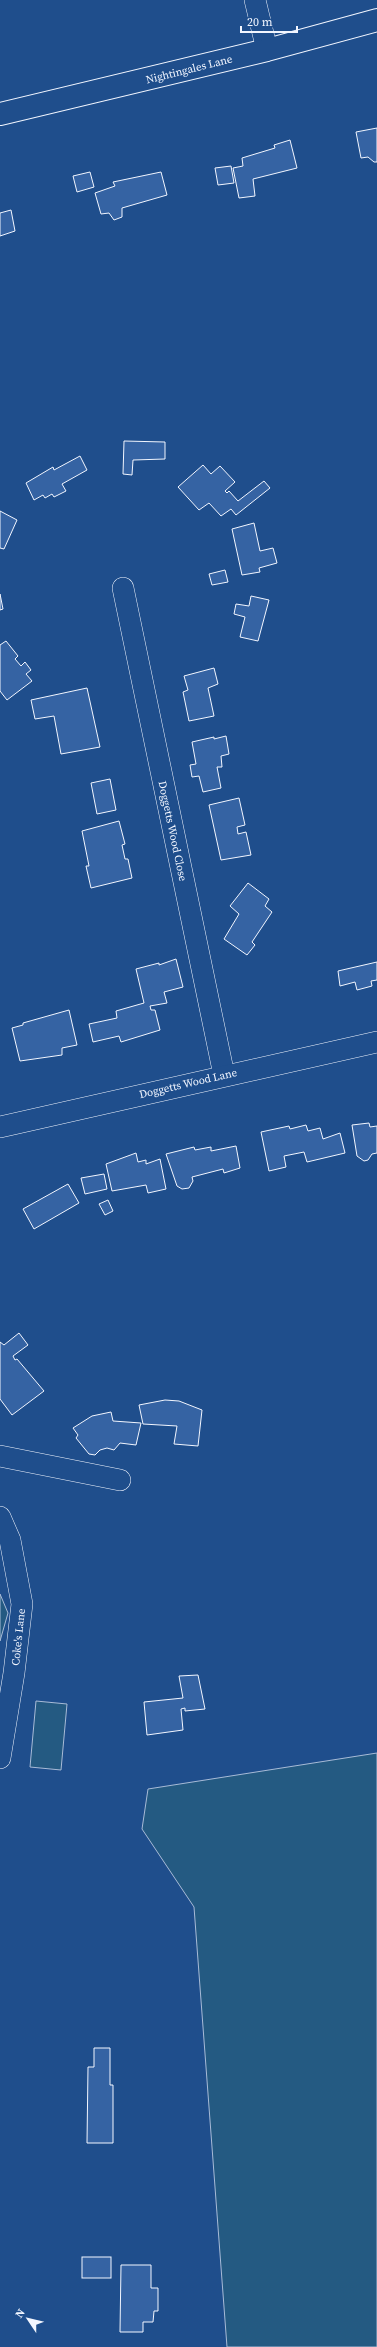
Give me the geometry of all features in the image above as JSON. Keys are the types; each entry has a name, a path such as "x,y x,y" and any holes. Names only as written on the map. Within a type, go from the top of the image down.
{"main road":[{"name":"Nightingales Lane","path":"0,114 267,50 377,20"}],"street":[{"path":"255,0 267,50"},
{"name":"Doggetts Wood Close","path":"123,588 224,1075"},
{"name":"Doggetts Wood Lane","path":"0,1127 224,1075 377,1042"},
{"path":"0,1456 120,1480"},
{"name":"Coke's Lane","path":"0,1517 10,1540 22,1604 14,1673 0,1758"}],"shaded area":[{"path":"0,1594 8,1613 0,1641"},
{"path":"36,1701 67,1704 61,1770 30,1767"},
{"path":"377,1753 377,2347 227,2347 194,1907 142,1829 148,1789"}],"building":[{"path":"377,128 377,162 374,162 368,157 361,158 356,132"},
{"path":"290,140 297,168 253,179 255,196 239,198 233,168 243,166 242,158 275,148 274,145"},
{"path":"231,166 234,183 218,185 215,168"},
{"path":"90,172 94,187 77,192 73,176"},
{"path":"161,172 167,195 122,208 122,217 114,220 109,213 101,214 95,193 115,186 113,182"},
{"path":"11,210 15,231 0,236 0,213"},
{"path":"124,441 165,442 165,459 133,460 132,475 123,474"},
{"path":"80,456 87,470 62,484 66,491 54,497 52,494 45,498 43,495 34,500 26,483 53,467 54,470"},
{"path":"203,465 211,474 220,466 235,482 225,491 227,493 229,491 238,501 264,481 270,488 236,515 231,509 221,516 209,503 199,510 178,487"},
{"path":"0,511 17,520 4,549 0,548"},
{"path":"254,523 260,551 273,548 277,563 259,568 260,572 242,575 232,529"},
{"path":"225,570 228,582 212,585 209,574"},
{"path":"0,594 3,609 0,610"},
{"path":"251,596 269,600 258,641 240,637 245,617 234,614 236,604 249,606"},
{"path":"6,641 18,656 15,659 21,666 25,662 31,670 26,674 32,681 7,700 0,691 0,645"},
{"path":"214,668 218,684 208,688 214,716 189,721 183,692 188,690 184,676"},
{"path":"87,688 100,747 61,754 54,716 35,719 31,700"},
{"path":"226,736 229,754 221,756 222,767 217,767 221,788 203,792 199,776 192,777 190,765 196,764 192,742"},
{"path":"110,779 116,810 97,814 91,783"},
{"path":"239,798 245,825 237,827 238,834 246,832 251,855 221,860 209,805"},
{"path":"119,821 125,844 122,845 125,859 128,859 132,878 91,888 86,866 89,866 82,831"},
{"path":"248,883 269,899 265,906 272,912 252,942 255,945 247,955 224,939 239,914 230,906"},
{"path":"176,959 183,987 164,992 167,1003 150,1006 151,1010 155,1010 160,1030 121,1042 119,1036 93,1042 89,1024 117,1018 116,1011 144,1003 136,969 159,963 159,965"},
{"path":"377,962 377,980 371,981 372,986 357,990 355,982 340,986 338,971"},
{"path":"69,1010 77,1045 62,1048 62,1055 20,1061 12,1028 23,1025 23,1023"},
{"path":"369,1123 370,1127 377,1126 377,1153 372,1154 368,1160 364,1161 357,1156 352,1125"},
{"path":"306,1125 308,1131 320,1128 323,1139 340,1133 345,1153 307,1162 304,1152 284,1156 286,1167 269,1171 261,1132 289,1126 290,1129"},
{"path":"236,1146 240,1168 224,1173 223,1169 192,1177 193,1181 189,1188 182,1189 177,1186 166,1154 194,1147 195,1150 211,1147 211,1151"},
{"path":"136,1153 138,1162 146,1160 146,1164 160,1159 166,1189 148,1193 146,1185 112,1191 106,1164"},
{"path":"104,1174 107,1189 85,1194 81,1178"},
{"path":"68,1184 79,1203 34,1229 23,1209"},
{"path":"108,1200 113,1211 105,1215 99,1204"},
{"path":"19,1333 28,1345 13,1356 44,1391 12,1415 0,1399 0,1342 4,1345"},
{"path":"165,1400 179,1401 202,1410 198,1446 174,1444 177,1426 143,1424 139,1405"},
{"path":"111,1412 113,1421 141,1423 136,1445 120,1443 114,1450 107,1448 100,1450 95,1455 89,1454 76,1438 78,1435 73,1428 92,1416"},
{"path":"198,1675 205,1709 185,1711 185,1708 181,1709 183,1730 147,1735 144,1702 183,1698 179,1676"},
{"path":"94,2048 110,2048 110,2085 113,2085 113,2143 87,2143 88,2067 94,2067"},
{"path":"82,2257 111,2257 111,2278 82,2278"},
{"path":"121,2265 151,2265 151,2288 158,2288 158,2311 154,2311 153,2322 143,2322 143,2332 120,2332"}]}
